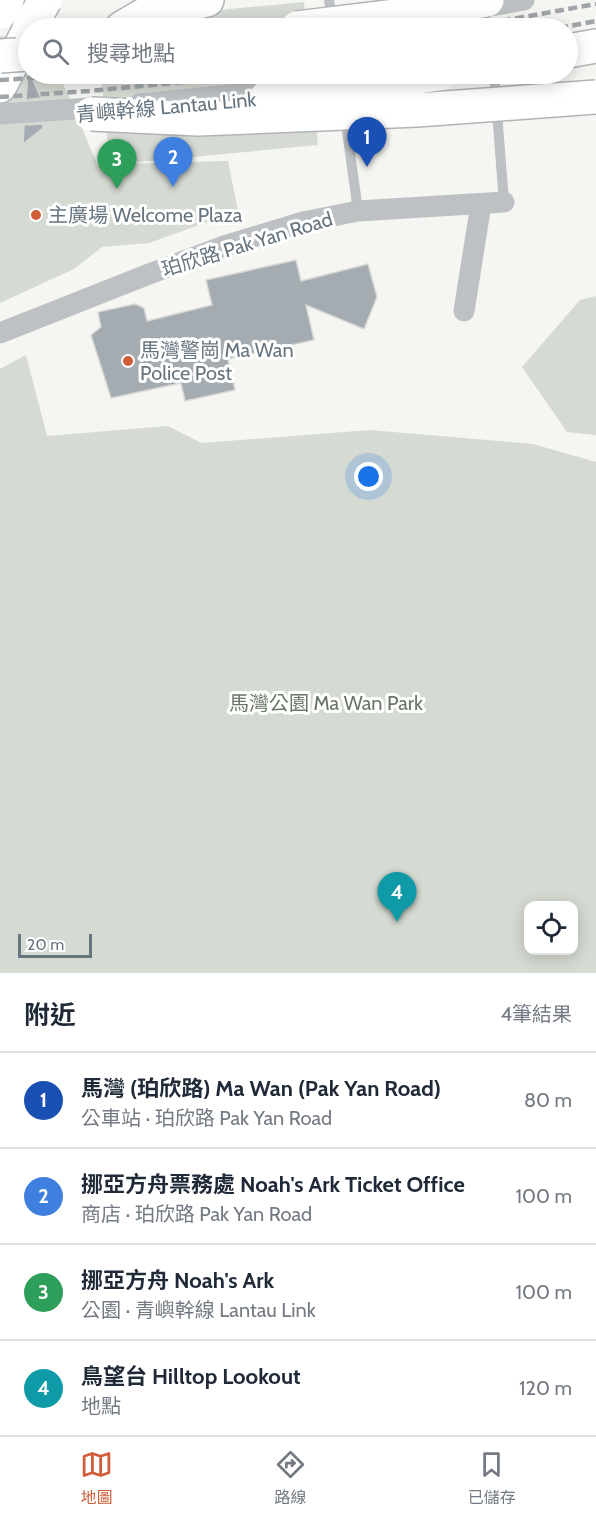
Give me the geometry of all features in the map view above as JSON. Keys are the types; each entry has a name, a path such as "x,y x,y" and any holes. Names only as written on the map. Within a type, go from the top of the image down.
{"highway":[{"path":"0,12 7,0"},
{"path":"35,18 45,0"},
{"path":"139,18 207,0"},
{"path":"379,18 488,0"},
{"path":"578,49 596,46"},
{"path":"0,86 18,51"},
{"path":"0,56 18,55"},
{"name":"青嶼幹線 Lantau Link","path":"0,121 257,99 366,84"},
{"path":"91,114 198,119 417,110 596,97"}],"street":[{"path":"421,18 524,0"},
{"path":"578,43 596,39"},
{"path":"0,63 18,62"},
{"name":"青嶼幹線 Lantau Link","path":"0,114 91,108 319,84"},
{"name":"珀欣路 Pak Yan Road","path":"0,333 224,246 303,222 358,211 504,202"},
{"path":"464,311 482,204"}],"lane":[{"path":"329,0 332,18"},
{"path":"341,84 358,211"},
{"path":"495,84 504,202"}],"green space":[{"path":"304,2 305,18 138,18"},
{"path":"0,36 18,37 18,84 63,84 98,166 110,165 102,84 312,84 318,145 118,164 228,161 238,211 149,243 102,247 74,269 0,303"},
{"path":"596,296 596,435 567,432 522,367 580,300"},
{"name":"馬灣公園 Ma Wan Park","path":"26,355 47,436 168,426 201,443 370,430 533,444 596,462 596,973 0,973 0,369"}],"building":[{"path":"27,84 35,84 41,98 26,100"},
{"path":"43,124 43,128 23,144 24,125"},
{"path":"296,260 301,281 368,264 377,297 364,329 306,305 314,340 228,359 235,390 185,401 181,383 111,398 91,335 101,327 98,312 135,304 144,308 147,321 212,305 206,280"}],"railway":[{"path":"518,18 596,4"},
{"path":"578,24 596,21"},
{"path":"0,80 18,79"},
{"path":"0,97 163,84"}],"place":[{"name":"馬灣 (珀欣路) Ma Wan (Pak Yan Road)","path":"367,167"},
{"name":"挪亞方舟票務處 Noah's Ark Ticket Office","path":"173,187"},
{"name":"挪亞方舟 Noah's Ark","path":"117,189"},
{"name":"主廣場 Welcome Plaza","path":"36,215"},
{"name":"馬灣警崗 Ma Wan Police Post","path":"128,361"},
{"name":"鳥望台 Hilltop Lookout","path":"397,922"}]}
